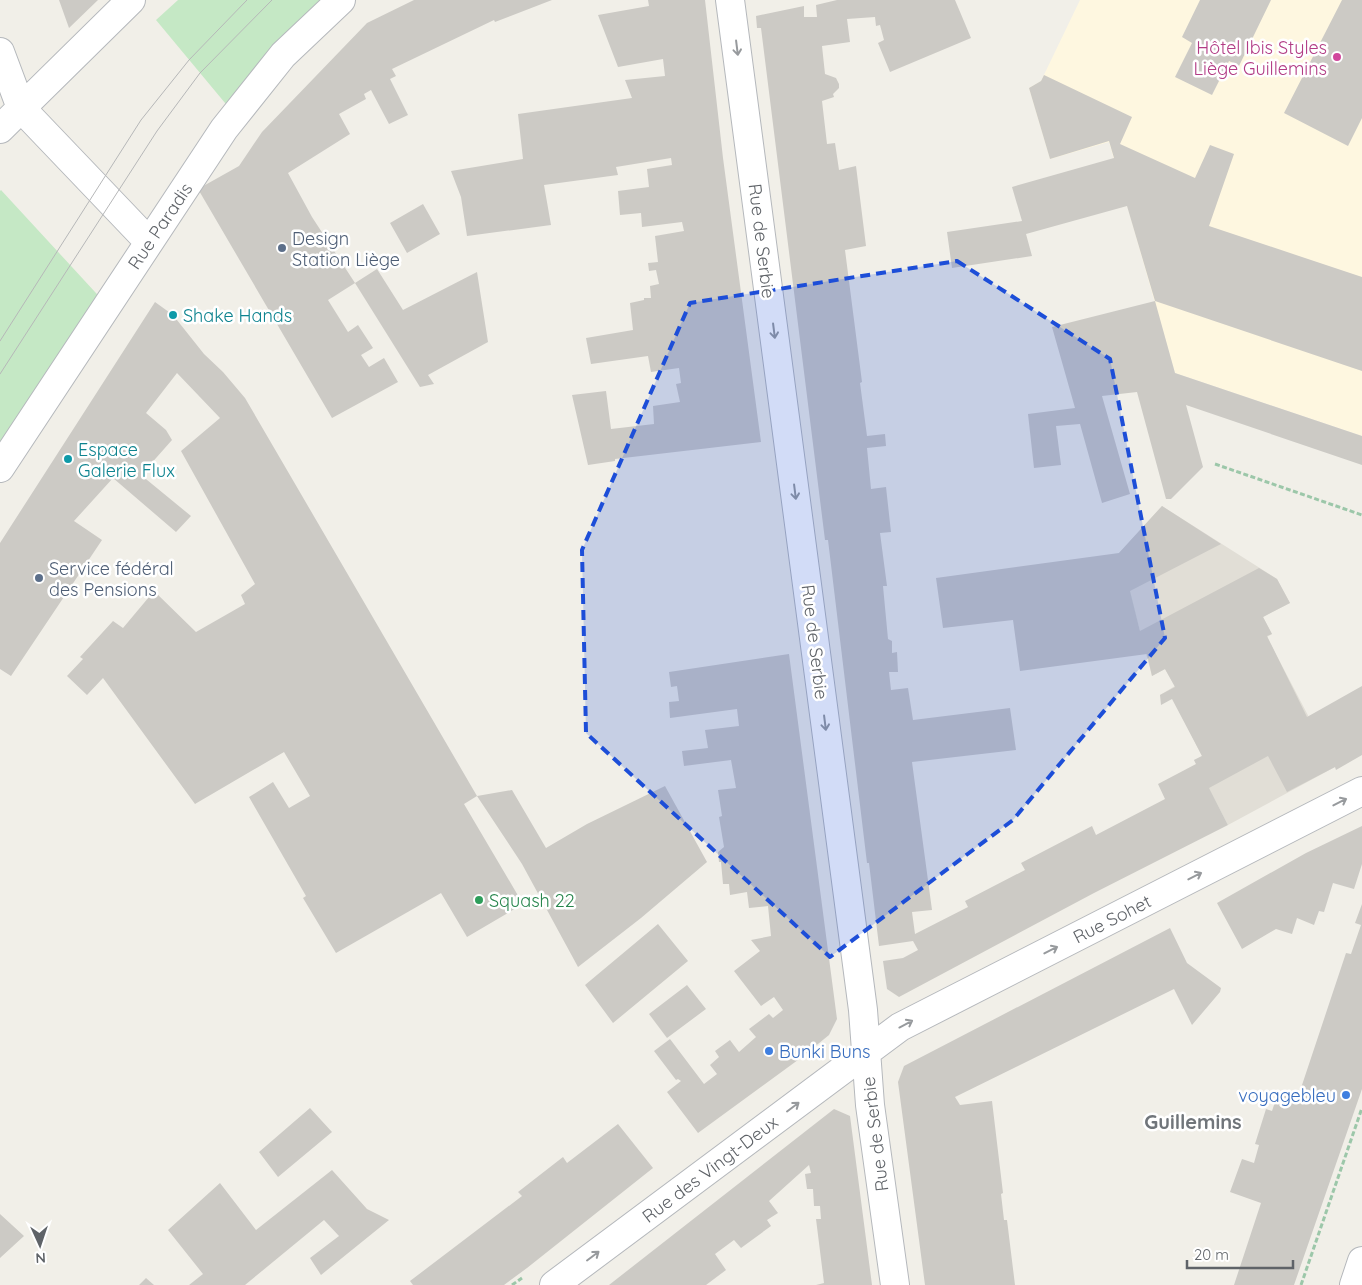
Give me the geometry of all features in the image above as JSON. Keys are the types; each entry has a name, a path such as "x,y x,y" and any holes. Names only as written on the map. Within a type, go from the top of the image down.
{"street":[{"path":"0,129 131,0"},
{"name":"Rue Paradis","path":"0,468 224,129 283,56 341,0"},
{"name":"Rue de Serbie","path":"730,0 862,1000 870,1105 895,1285"},
{"path":"0,52 21,108 149,242"},
{"name":"Rue Sohet","path":"866,1052 900,1027 1362,791"},
{"name":"Rue des Vingt-Deux","path":"554,1285 866,1052"},
{"path":"1354,1285 1362,1261"}],"path":[{"path":"1215,464 1362,516"},
{"path":"1301,1285 1362,1108"}],"highlighted area":[{"path":"957,261 1110,359 1165,638 1013,820 830,957 586,733 582,550 690,303"}],"shaded area":[{"path":"1080,0 1362,0 1362,436 1175,373 1109,142 1050,159 1029,88 1041,81"},
{"path":"1162,506 1277,579 1290,603 1263,617 1272,634 1267,637 1335,767 1228,825 1194,760 1202,756 1173,699 1160,695 1175,686 1165,669 1152,676 1119,553"}],"green space":[{"path":"178,0 341,0 235,115 156,20"},
{"path":"0,191 107,305 0,469"}],"building":[{"path":"59,0 98,0 69,28"},
{"path":"414,0 552,0 495,22 494,20 392,69 396,76 390,79 408,115 389,124 371,90 364,94 366,99 339,114 350,134 288,173 312,217 355,283 328,300 348,332 358,325 373,348 361,355 369,367 384,358 398,382 332,418 198,189 239,166 262,132 367,23"},
{"path":"648,0 705,0 723,158 761,442 615,459 615,461 588,465 572,395 606,391 611,429 654,424 653,406 680,402 676,384 681,383 679,368 651,372 648,356 591,364 586,338 633,330 630,303 644,300 644,298 651,298 650,286 659,284 656,270 649,271 648,263 658,262 655,236 684,231 682,222 642,227 641,213 620,215 618,191 649,187 647,169 672,165 671,158 616,167 618,175 544,185 551,225 467,236 461,197 451,171 523,159 518,114 632,98 625,80 665,76 663,59 618,67 598,15 649,6"},
{"path":"837,0 955,0 971,38 890,72 878,43 884,40 880,25 876,26 875,17 847,19 850,42 822,46 825,74 836,78 839,84 839,88 833,94 834,97 822,101 827,144 835,143 839,170 856,166 866,246 845,250 867,436 885,434 886,446 867,448 871,489 886,487 891,532 880,533 887,586 883,586 888,639 892,641 892,653 897,652 898,672 889,672 891,690 908,688 913,720 1010,708 1016,750 912,762 932,910 912,912 915,934 968,907 965,901 1025,870 1021,863 1092,826 1096,835 1165,799 1158,784 1196,764 1194,760 1202,756 1172,699 1161,705 1160,695 1175,687 1165,669 1152,676 1147,654 1020,671 1013,620 943,628 936,578 1119,553 1162,506 1221,544 1130,591 1140,631 1259,568 1277,579 1290,603 1263,617 1272,634 1267,636 1307,717 1362,686 1362,755 1336,770 1335,767 1287,792 1268,756 1209,788 1228,825 1094,893 899,997 887,989 883,961 903,958 918,950 913,941 879,946 869,863 867,863 828,540 825,540 761,28 757,28 756,16 804,6 804,17 817,17 816,5"},
{"path":"1200,0 1271,0 1239,66 1229,61 1212,95 1175,77 1192,43 1182,37"},
{"name":"Hôtel Ibis Styles Liège Guillemins","path":"1342,0 1362,0 1362,118 1348,146 1284,113"},
{"path":"1044,75 1132,117 1120,144 1195,178 1210,145 1234,154 1209,226 1362,277 1362,371 1155,301 1127,206 1026,234 1032,256 952,268 947,232 1022,221 1012,187 1114,158 1109,141 1050,159 1029,88 1041,81"},
{"path":"423,204 440,234 407,253 390,223"},
{"path":"377,269 403,310 477,272 488,342 428,375 434,384 420,387 355,283"},
{"path":"1155,301 1175,373 1362,436 1362,465 1186,405 1203,467 1171,499 1166,499 1137,392 1102,396 1130,494 1102,503 1080,424 1056,426 1061,465 1034,468 1028,414 1075,408 1052,327"},
{"path":"155,302 173,315 204,354 223,372 245,398 477,796 464,804 523,904 467,937 441,893 336,953 303,898 306,896 249,797 273,782 289,808 310,796 284,752 195,804 103,678 87,695 67,676 83,659 80,657 113,621 123,628 154,591 196,632 245,604 241,595 255,584 181,451 220,418 177,373 146,413 166,430 172,440 141,475 191,516 176,532 113,478 74,521 102,540 11,676 0,669 0,543"},
{"path":"789,654 837,1019 829,1035 698,1133 667,1092 681,1081 676,1080 654,1051 670,1039 704,1084 717,1074 710,1065 719,1057 715,1051 730,1040 739,1052 756,1037 749,1029 769,1014 773,1018 783,1010 774,997 761,1006 734,971 760,951 751,940 771,936 768,906 749,908 747,892 730,895 729,884 723,884 718,852 724,847 719,817 722,816 718,790 736,788 731,760 684,766 682,751 708,748 705,730 739,726 737,709 670,718 669,702 679,701 677,686 671,687 669,672"},
{"path":"665,786 707,862 641,918 578,967 522,864 477,796 512,790 546,848 587,824"},
{"path":"1362,826 1362,864 1354,889 1333,883 1324,912 1319,911 1314,925 1297,918 1292,934 1276,929 1242,949 1217,903 1306,853"},
{"path":"1362,904 1362,1089 1294,1285 1234,1285 1261,1203 1230,1192 1242,1159 1254,1163 1259,1145 1255,1144 1266,1109 1272,1111 1278,1093 1297,1100 1346,953 1351,954 1361,925 1355,923"},
{"path":"658,924 688,961 613,1023 585,985"},
{"path":"1170,928 1187,963 1221,988 1220,992 1192,1025 1174,989 955,1097 960,1105 992,1101 1003,1193 1001,1194 1004,1220 1007,1220 1015,1285 925,1285 898,1082 904,1066"},
{"path":"687,985 706,1009 667,1038 649,1014"},
{"path":"310,1108 332,1132 278,1177 259,1152"},
{"path":"834,1109 850,1116 872,1285 816,1285 824,1283 816,1219 821,1219 820,1206 814,1206 813,1189 807,1189 805,1174 811,1173 809,1165 769,1201 778,1213 767,1220 771,1226 741,1248 734,1240 715,1254 726,1270 706,1285 609,1285"},
{"path":"618,1124 653,1168 527,1268 504,1285 413,1285 410,1281 522,1196 518,1192 563,1157 567,1163"},
{"path":"332,1170 367,1209 389,1220 321,1275 310,1258 339,1236 324,1220 245,1285 189,1285 203,1274 168,1230 220,1183 256,1230"},
{"path":"0,1214 24,1236 0,1258"},
{"path":"146,1278 154,1285 139,1285"}],"tram line":[{"path":"0,341 141,120 189,60 247,0"},
{"path":"0,374 157,131 200,73 272,0"}],"place":[{"name":"Hôtel Ibis Styles Liège Guillemins","path":"1337,57"},
{"name":"Design Station Liège","path":"282,248"},
{"name":"Shake Hands","path":"173,315"},
{"name":"Espace Galerie Flux","path":"68,459"},
{"name":"Service fédéral des Pensions","path":"39,578"},
{"name":"Squash 22","path":"479,900"},
{"name":"Bunki Buns","path":"769,1051"},
{"name":"voyagebleu","path":"1346,1095"}],"district":[{"name":"Guillemins","path":"1193,1121"}]}
